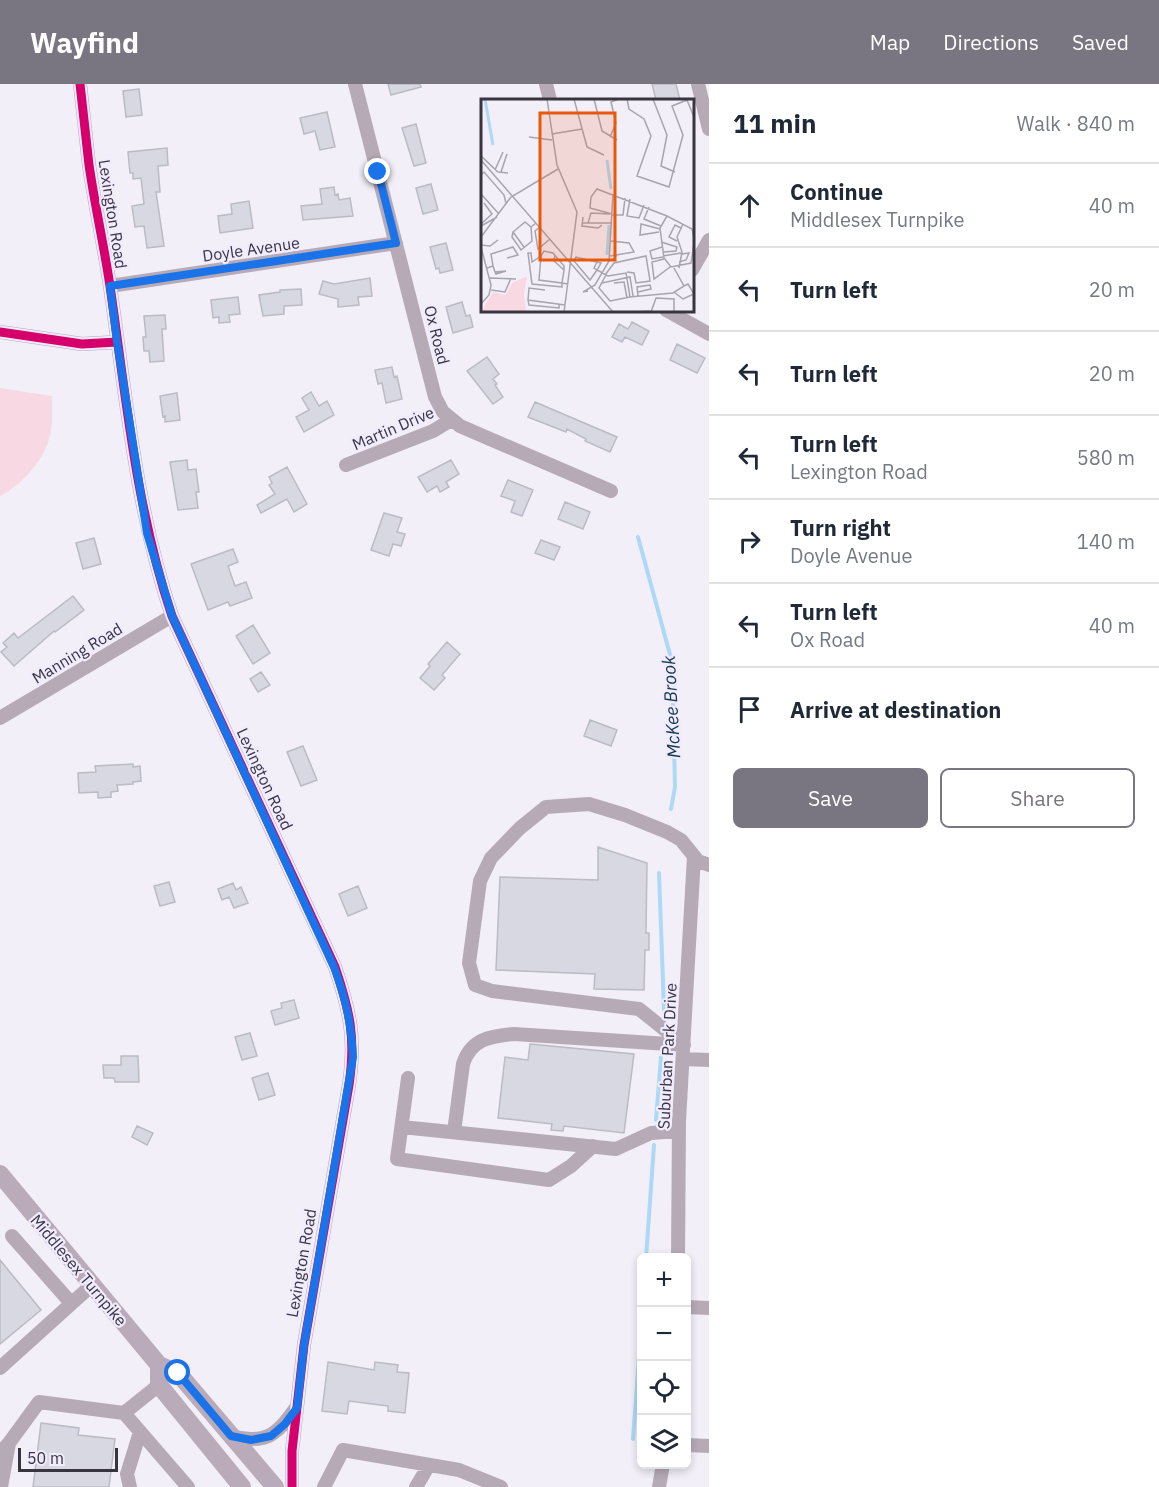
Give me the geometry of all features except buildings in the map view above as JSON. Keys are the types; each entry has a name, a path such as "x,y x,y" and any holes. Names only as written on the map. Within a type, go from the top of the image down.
{"main road":[{"name":"Middlesex Turnpike","path":"0,1174 159,1365 178,1373 276,1487"},
{"path":"159,1365 159,1385 242,1487"}],"street":[{"name":"Lexington Road","path":"80,84 89,165 110,286 147,533 172,616 334,967 347,1002 352,1029 353,1057 304,1345 292,1451 292,1487"},
{"name":"Ox Road","path":"355,84 435,398 443,412 460,426 611,491"},
{"path":"546,84 550,99"},
{"path":"698,84 709,129"},
{"path":"694,268 709,240"},
{"name":"Doyle Avenue","path":"110,286 396,243"},
{"path":"670,312 709,334"},
{"path":"0,332 82,344 117,342"},
{"name":"Martin Drive","path":"346,465 434,431 451,420"},
{"name":"Manning Road","path":"0,718 172,616"},
{"path":"684,1045 639,1009 492,991 476,985 468,963 480,881 491,858 520,828 546,807 589,804 626,815 681,840 698,861 709,866"},
{"name":"Suburban Park Drive","path":"678,1253 679,1131 694,856"},
{"path":"454,1132 466,1053 473,1045 486,1038 514,1034 684,1045"},
{"path":"683,1059 709,1060"},
{"path":"408,1078 397,1159 549,1180 572,1166 593,1146"},
{"path":"402,1127 616,1149 651,1133 679,1131"},
{"path":"12,1236 71,1304"},
{"path":"0,1368 92,1285"},
{"path":"691,1307 709,1308"},
{"path":"124,1413 159,1385"},
{"path":"1,1487 4,1448 39,1402 124,1413 188,1487"},
{"path":"231,1436 251,1440 271,1436 285,1424 297,1408"},
{"path":"130,1487 127,1474 140,1432"},
{"path":"691,1445 709,1446"},
{"path":"324,1487 344,1450 459,1470 501,1487"},
{"path":"416,1487 429,1465"},
{"path":"651,1487 662,1469"},
{"path":"659,1487 662,1469"}],"shaded area":[{"path":"0,388 52,396 52,426 48,444 38,462 24,478 0,496"}],"waterway":[{"name":"McKee Brook","path":"638,537 672,662 675,787 671,809"},
{"name":"McKee Brook","path":"659,873 664,1010"},
{"name":"McKee Brook","path":"656,1120 661,1057"},
{"name":"McKee Brook","path":"646,1253 654,1145"},
{"name":"McKee Brook","path":"633,1439 639,1361"}],"cycle path":[{"path":"80,84 89,165 110,286 133,452 149,535 160,576 172,616 335,967 348,1011 352,1039 351,1068 304,1345 292,1451 292,1487"},
{"path":"0,332 82,344 117,342"}],"route":[{"path":"178,1373 231,1436 251,1440 271,1436 285,1424 297,1408 304,1345 353,1057 352,1029 347,1002 334,967 172,616 160,582 147,533 110,286 263,265 396,243 378,172"}]}
